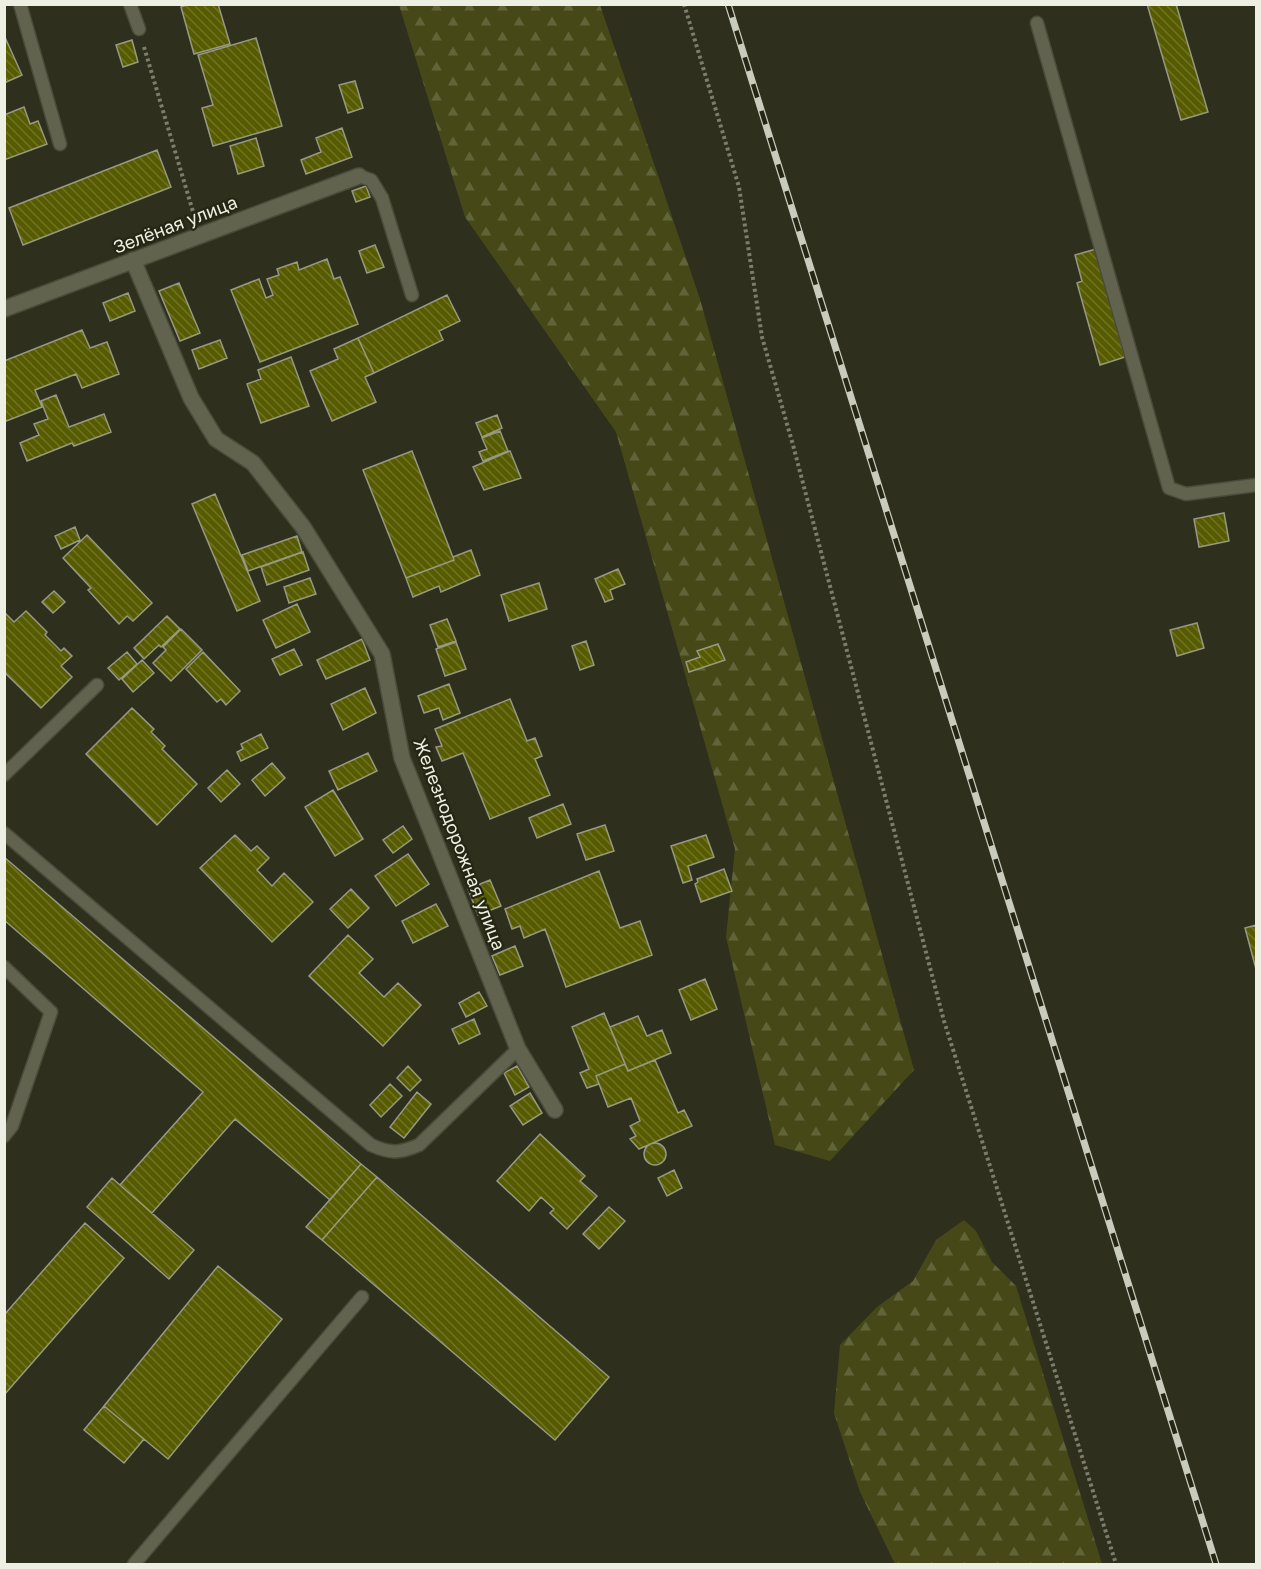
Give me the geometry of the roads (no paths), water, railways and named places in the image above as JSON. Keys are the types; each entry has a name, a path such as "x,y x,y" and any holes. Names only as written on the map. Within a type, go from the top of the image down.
{"street":[{"name":"Зелёная улица","path":"4,309 359,176"},
{"name":"Железнодорожная улица","path":"133,260 191,398 216,439 253,463 303,527 382,654 402,758 518,1050 555,1110"}],"lane":[{"path":"20,4 60,144"},
{"path":"130,4 139,29"},
{"path":"1037,23 1168,488 1186,494 1257,485"},
{"path":"359,176 371,180 382,198 412,295"},
{"path":"4,775 97,685"},
{"path":"4,834 362,1138 386,1152 405,1151 419,1145 518,1050"},
{"path":"4,967 51,1012 12,1126 4,1136"},
{"path":"134,1564 362,1297"}],"railway":[{"path":"728,4 1216,1564"}]}
